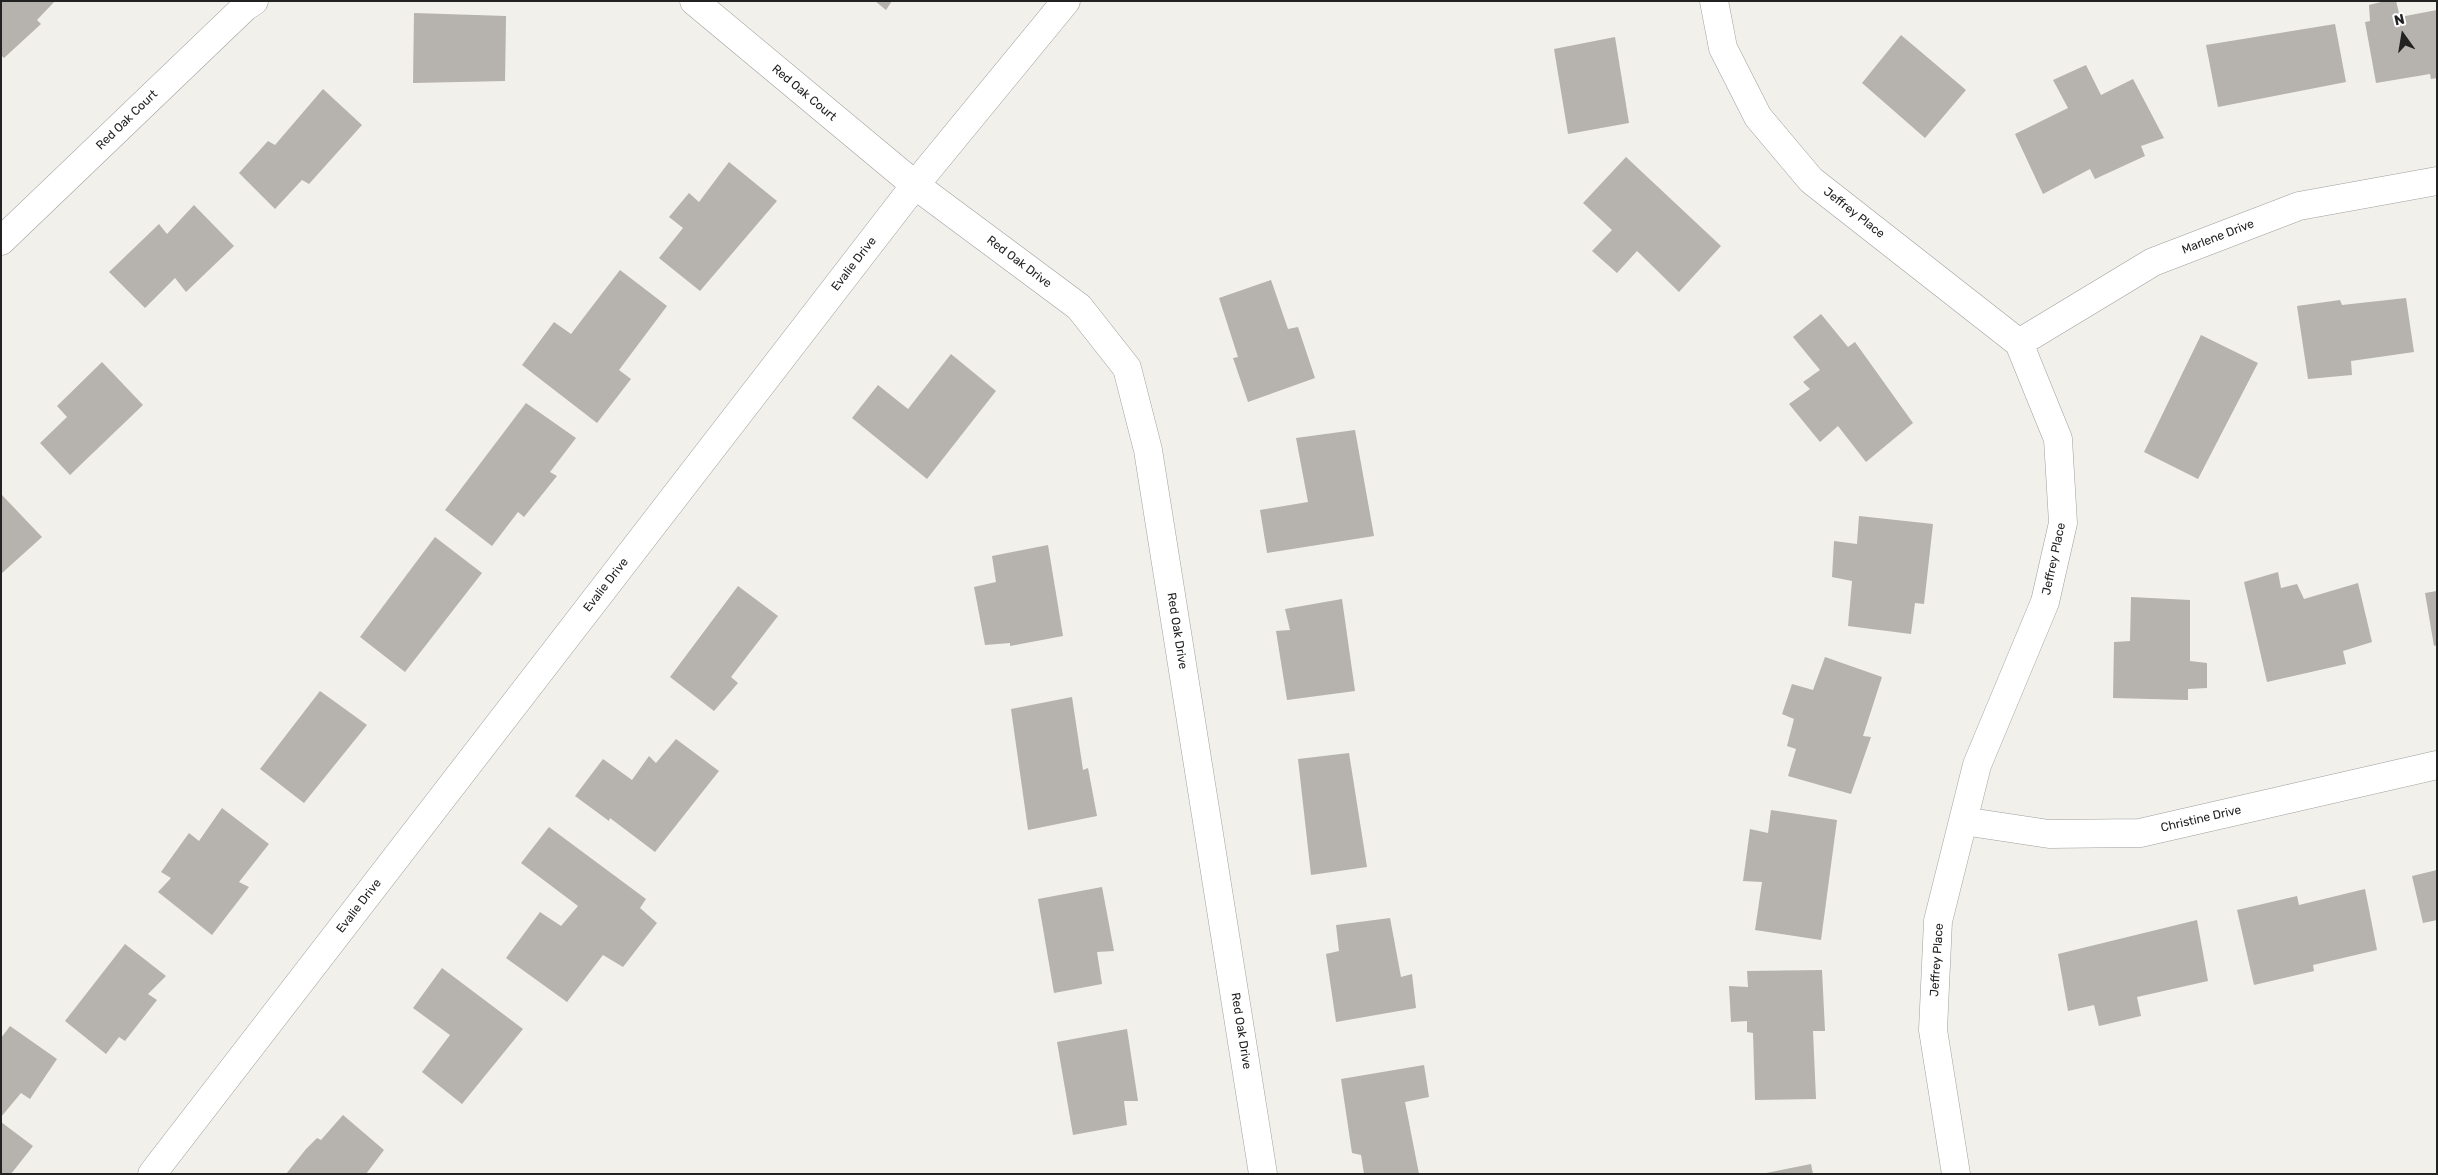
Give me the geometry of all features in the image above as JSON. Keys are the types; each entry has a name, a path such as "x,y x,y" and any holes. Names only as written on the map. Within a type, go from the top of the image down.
{"street":[{"name":"Red Oak Court","path":"1,241 245,7 254,1"},
{"name":"Red Oak Court","path":"694,1 915,185"},
{"name":"Evalie Drive","path":"152,1174 915,185 1066,1"},
{"name":"Jeffrey Place","path":"1714,1 1723,48 1758,117 1811,180 2019,343 2058,439 2063,523 2045,602 1977,765 1938,920 1932,1030 1956,1174"},
{"name":"Marlene Drive","path":"2019,343 2153,262 2298,206 2437,181"},
{"name":"Red Oak Drive","path":"915,185 1079,307 1127,368 1148,450 1263,1174"},
{"name":"Christine Drive","path":"1962,821 2049,834 2140,832 2437,765"}],"building":[{"path":"1,1 55,1 37,20 41,24 4,58 1,55"},
{"path":"875,1 892,1 886,10"},
{"path":"2385,1 2396,1 2400,17 2437,10 2437,78 2431,79 2430,74 2376,83 2365,22 2370,21 2369,5"},
{"path":"414,13 506,16 505,81 413,83"},
{"path":"2335,24 2346,82 2218,107 2206,45"},
{"path":"1901,35 1966,90 1925,138 1862,83"},
{"path":"1615,37 1629,123 1568,134 1554,49"},
{"path":"2086,65 2101,95 2133,79 2164,138 2141,146 2145,156 2095,179 2090,169 2043,194 2015,134 2068,108 2053,80"},
{"path":"323,89 362,125 309,184 302,180 275,209 239,173 268,141 275,145"},
{"path":"1626,157 1721,246 1679,292 1637,251 1617,273 1592,251 1612,230 1583,203"},
{"path":"729,162 777,201 700,291 659,258 683,228 669,217 689,193 699,202"},
{"path":"194,205 234,246 186,292 175,278 145,308 109,272 159,224 167,234"},
{"path":"620,270 667,306 619,370 631,379 597,423 522,365 554,322 571,334"},
{"path":"1271,280 1288,329 1298,327 1315,378 1248,402 1233,358 1238,357 1219,298"},
{"path":"2406,298 2414,352 2351,361 2352,375 2308,379 2297,306 2340,300 2342,305"},
{"path":"1821,314 1848,347 1855,342 1913,423 1866,462 1838,426 1820,442 1789,404 1810,389 1803,382 1820,370 1793,337"},
{"path":"2201,335 2258,363 2198,479 2144,452"},
{"path":"951,354 996,391 927,479 852,418 878,385 908,409"},
{"path":"102,362 143,405 70,475 40,443 67,417 57,406"},
{"path":"526,403 576,438 550,472 557,476 524,517 518,512 492,546 445,510"},
{"path":"1355,430 1374,536 1267,553 1260,510 1308,502 1296,438"},
{"path":"1,494 42,537 1,574"},
{"path":"1859,516 1933,524 1924,604 1915,603 1911,634 1848,626 1852,581 1832,577 1834,541 1857,544"},
{"path":"435,537 482,573 405,672 360,637"},
{"path":"1048,545 1063,636 1010,646 1010,643 985,645 974,587 996,582 992,556"},
{"path":"2278,572 2281,588 2297,584 2304,599 2358,583 2372,642 2343,651 2346,664 2267,682 2244,582"},
{"path":"738,586 778,616 731,677 738,683 714,711 670,677"},
{"path":"2437,591 2437,645 2434,646 2425,593"},
{"path":"2131,597 2190,600 2190,661 2207,663 2207,688 2188,689 2188,700 2113,698 2114,642 2130,641"},
{"path":"1342,599 1355,691 1287,700 1276,631 1290,630 1285,609"},
{"path":"1825,657 1882,677 1863,736 1871,737 1851,794 1788,776 1796,749 1787,746 1794,719 1782,714 1792,684 1813,690"},
{"path":"320,691 367,725 304,803 260,769"},
{"path":"1072,697 1083,770 1088,768 1097,816 1028,830 1011,709"},
{"path":"676,739 719,771 655,852 610,818 609,821 575,796 603,759 632,780 649,756 656,763"},
{"path":"1349,753 1367,867 1311,875 1298,759"},
{"path":"222,808 269,844 239,882 249,887 212,935 158,892 171,878 161,872 189,833 199,841"},
{"path":"1771,810 1837,820 1821,940 1755,930 1762,882 1743,881 1750,829 1768,833"},
{"path":"549,827 646,899 640,908 657,923 623,967 603,955 567,1002 506,958 540,912 561,926 578,906 521,863"},
{"path":"2437,870 2437,920 2423,923 2412,876"},
{"path":"1102,887 1114,951 1097,952 1102,984 1054,993 1038,899"},
{"path":"2365,889 2377,950 2313,965 2314,971 2254,985 2237,910 2297,896 2299,905"},
{"path":"1390,918 1401,977 1412,974 1416,1008 1336,1022 1326,954 1339,951 1336,925"},
{"path":"2197,920 2208,981 2137,997 2141,1016 2099,1026 2094,1005 2068,1011 2058,954"},
{"path":"125,944 166,976 148,994 157,1000 125,1041 119,1037 106,1054 65,1021"},
{"path":"442,968 523,1029 462,1104 422,1072 450,1035 413,1008"},
{"path":"1822,970 1825,1031 1813,1031 1816,1099 1755,1100 1753,1033 1747,1032 1747,1021 1731,1022 1729,986 1748,987 1747,971"},
{"path":"10,1026 57,1059 30,1099 21,1093 1,1117 1,1038"},
{"path":"1127,1029 1138,1101 1124,1101 1127,1125 1073,1135 1057,1042"},
{"path":"1424,1065 1429,1097 1405,1102 1419,1174 1364,1174 1361,1155 1352,1153 1341,1079"},
{"path":"343,1115 384,1150 366,1174 286,1174 306,1149 317,1138 321,1140"},
{"path":"1,1122 33,1146 11,1174 1,1174"},
{"path":"1811,1164 1813,1174 1766,1174 1766,1173"}]}
